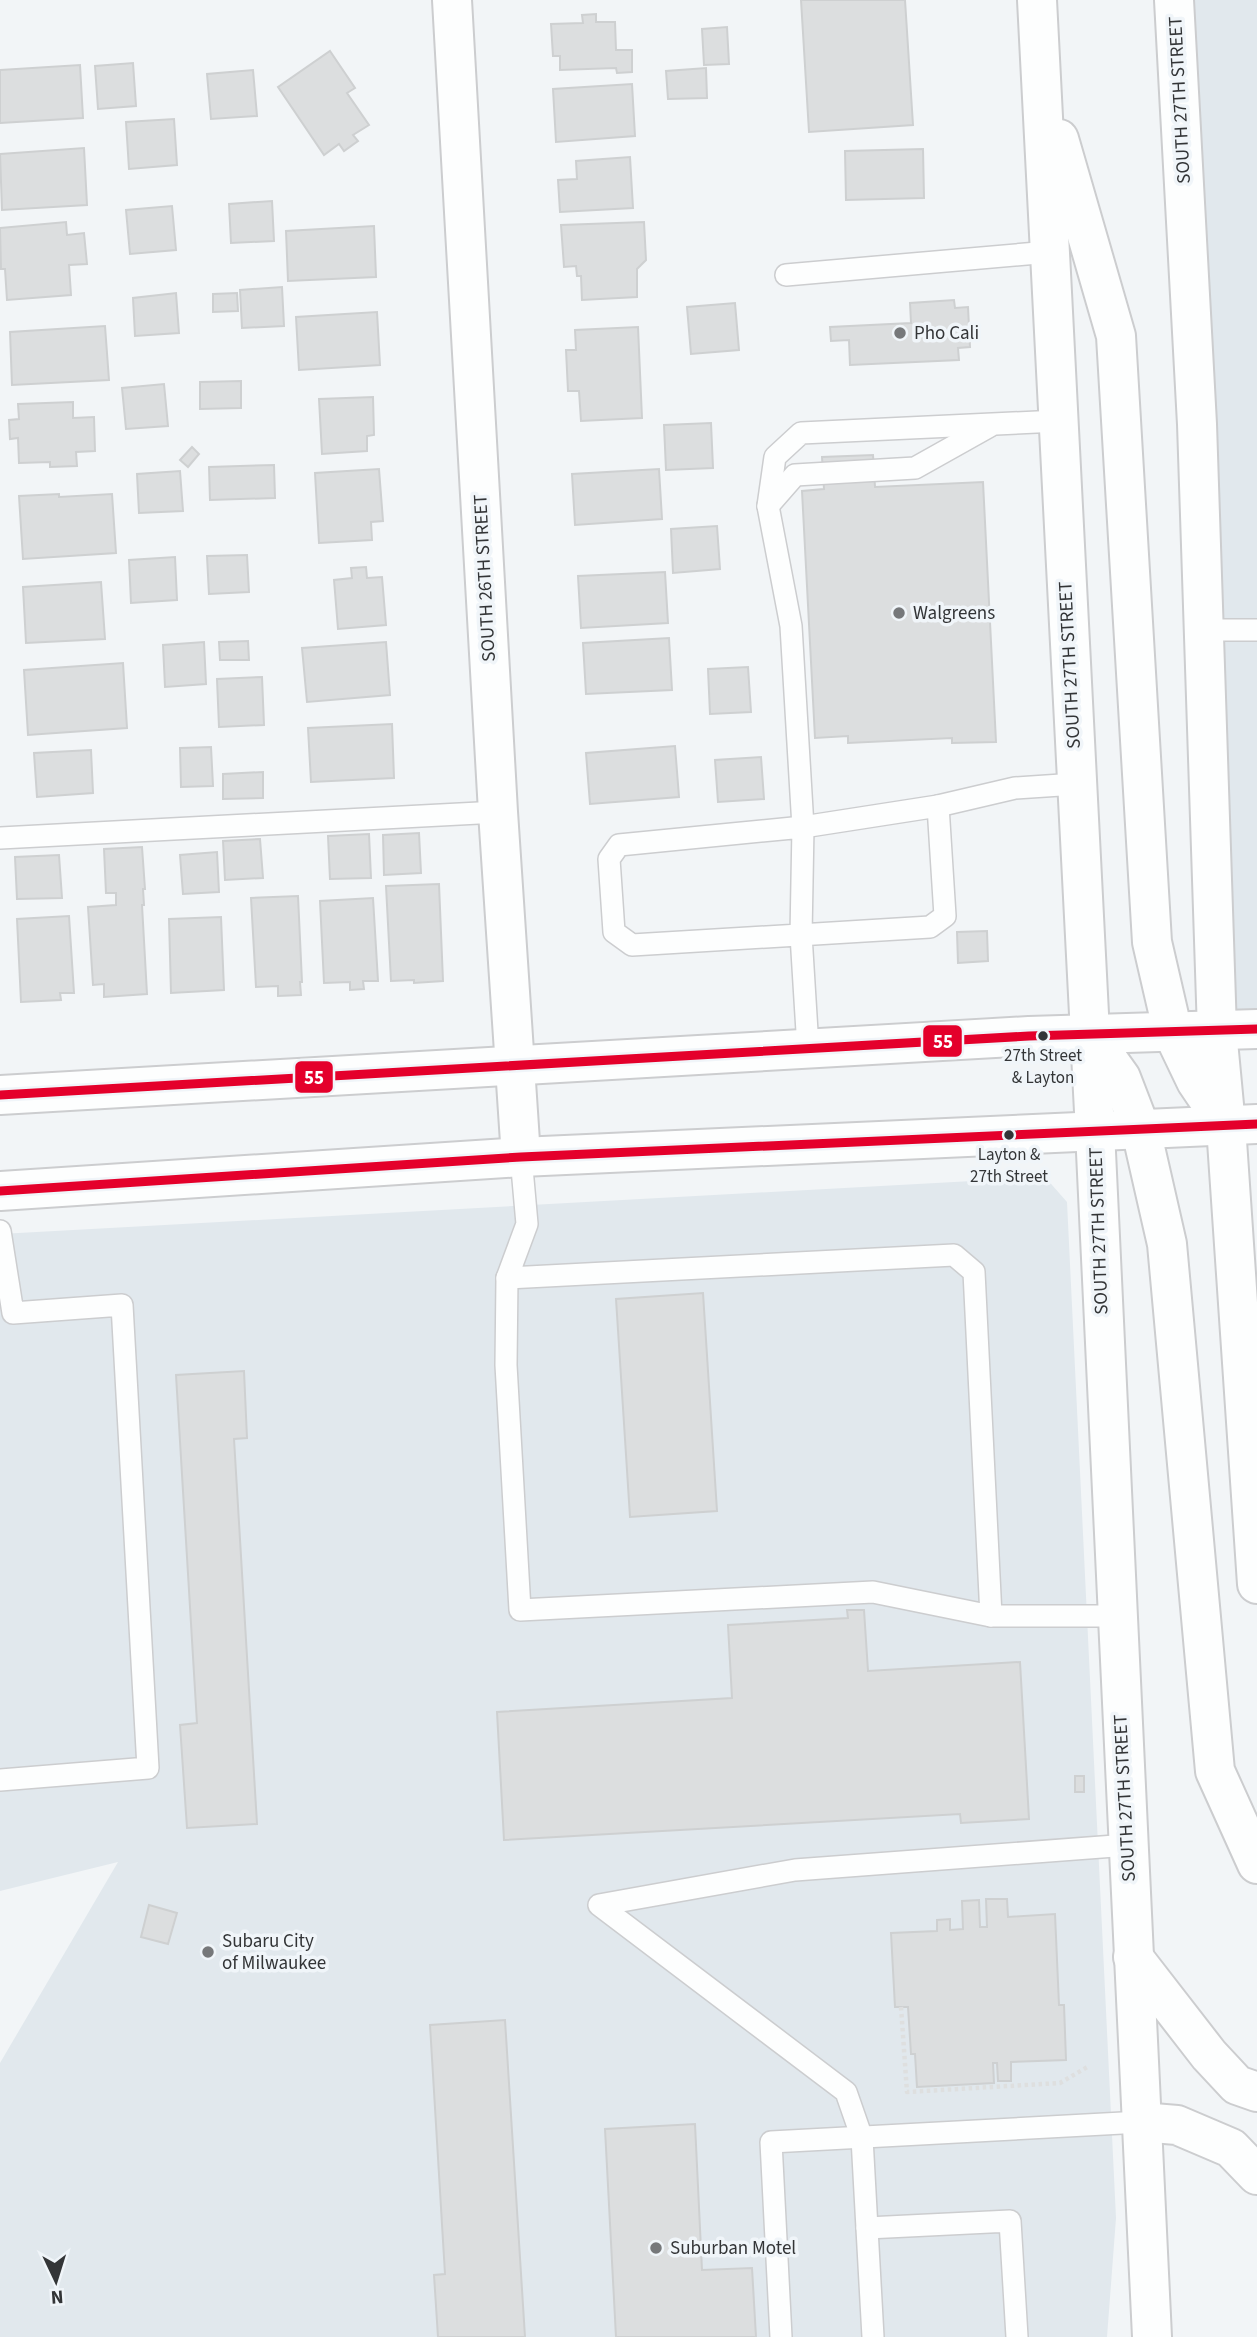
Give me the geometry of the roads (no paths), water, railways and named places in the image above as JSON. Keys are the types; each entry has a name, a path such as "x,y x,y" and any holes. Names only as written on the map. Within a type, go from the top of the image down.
{"main road":[{"name":"SOUTH 26TH STREET","path":"452,0 498,812 521,1157"},
{"name":"SOUTH 27TH STREET","path":"1037,0 1095,1131 1152,2337"},
{"name":"SOUTH 27TH STREET","path":"1174,0 1198,424 1217,1031 1242,1125 1256,1561"},
{"path":"1043,83 1116,336 1152,942 1172,1032 1196,1081 1242,1125"},
{"path":"0,1095 1089,1033 1257,1029"},
{"path":"1089,1033 1121,1078 1141,1130 1167,1244 1215,1771 1257,1864"},
{"path":"0,1191 521,1157 1242,1125"},
{"path":"1133,1957 1209,2056 1237,2085 1257,2092"},
{"path":"1141,2122 1177,2125 1231,2148 1257,2175"}],"lane":[{"path":"786,275 1049,252"},
{"path":"808,1048 801,935 803,827 792,626 768,506 775,457 801,433 1058,421"},
{"path":"768,506 795,475 915,468 995,424"},
{"path":"1204,630 1257,630"},
{"path":"938,806 945,916 930,927 632,945 614,932 609,859 619,845 803,827 938,806 1015,788 1076,784"},
{"path":"0,838 498,812"},
{"path":"521,1157 527,1224 507,1278 506,1365 520,1610 873,1592 990,1616 1116,1616"},
{"path":"0,1231 7,1315 122,1305 148,1768 0,1780"},
{"path":"507,1278 954,1255 974,1272 990,1616"},
{"path":"873,2337 863,2138 846,2092 599,1905 795,1870 1128,1845"},
{"path":"781,2337 771,2142 1141,2122"},
{"path":"867,2228 1010,2221 1017,2337"}],"place":[{"name":"Pho Cali","path":"900,333"},
{"name":"Walgreens","path":"899,613"},
{"name":"27th Street & Layton","path":"1043,1036"},
{"name":"Layton & 27th Street","path":"1009,1135"},
{"name":"Subaru City of Milwaukee","path":"208,1952"},
{"name":"Suburban Motel","path":"656,2248"}]}
